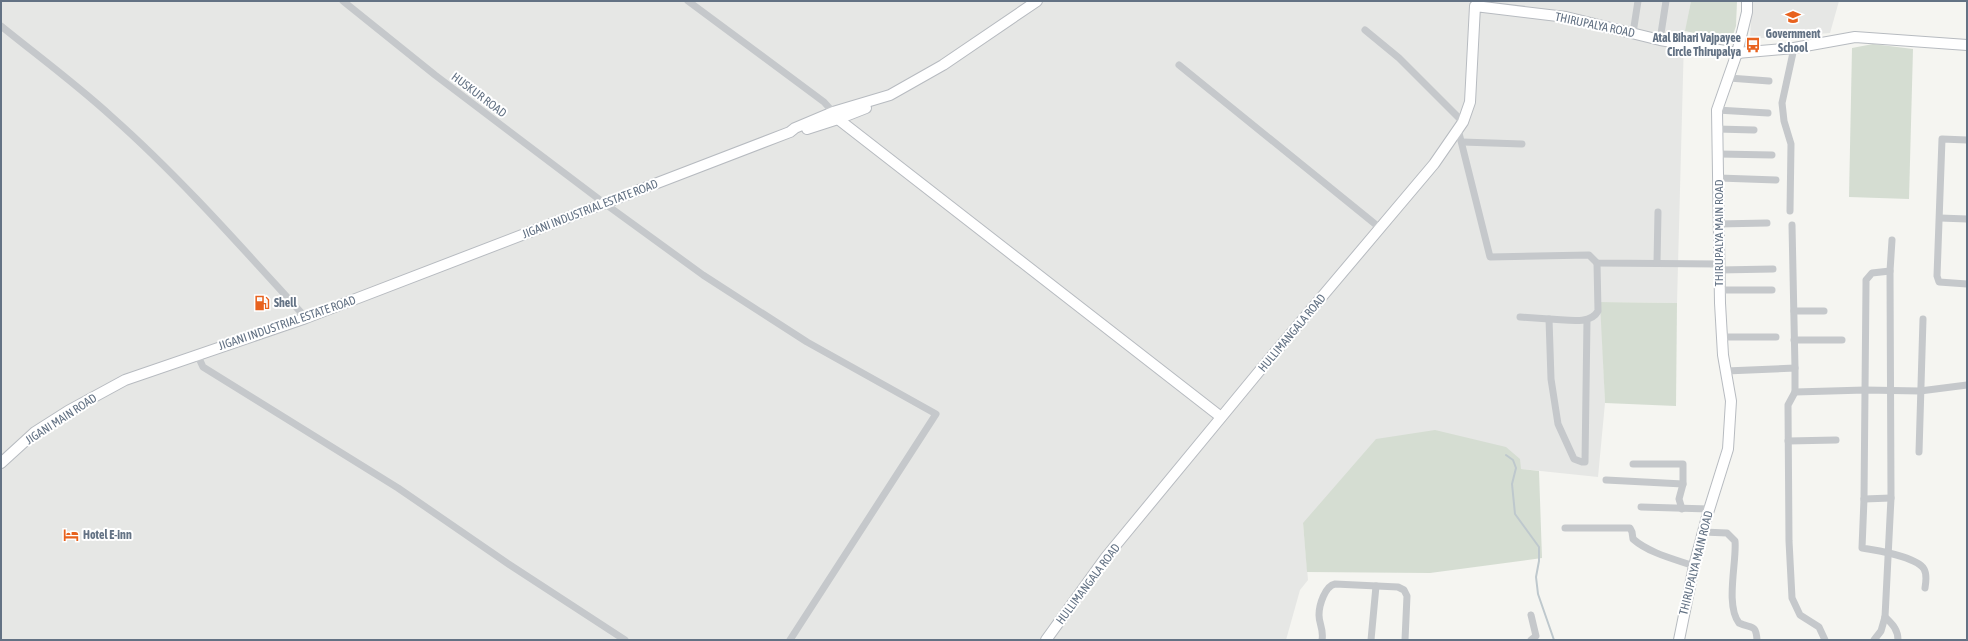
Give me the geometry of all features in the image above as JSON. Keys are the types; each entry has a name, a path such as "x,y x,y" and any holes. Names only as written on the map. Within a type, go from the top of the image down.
{"street":[{"name":"HUSKUR ROAD","path":"343,1 435,75 604,203 703,275 807,342 936,414 790,640"},
{"path":"688,1 824,102 835,116 1221,417"},
{"name":"JIGANI INDUSTRIAL ESTATE ROAD","path":"125,380 197,354 306,318 790,132 800,131 835,116 881,101 943,65 1037,1"},
{"path":"1633,33 1638,1"},
{"path":"1660,40 1666,1"},
{"name":"THIRUPALYA MAIN ROAD","path":"1679,640 1694,566 1709,509 1728,449 1731,401 1722,337 1719,290 1719,154 1717,110 1737,53 1747,12 1747,1"},
{"name":"THIRUPALYA ROAD","path":"1475,3 1566,17 1660,40 1737,53"},
{"name":"HULLIMANGALA ROAD","path":"1046,640 1106,557 1221,417 1434,164 1461,125 1470,102 1475,3"},
{"path":"1,26 111,115 142,144 221,225 306,318"},
{"path":"1365,30 1399,58 1461,125 1462,142 1490,257 1589,256 1597,263 1657,263 1773,269"},
{"path":"1737,53 1794,48 1855,36 1967,45"},
{"path":"1790,211 1791,144 1784,121 1782,103 1794,48"},
{"path":"1179,65 1380,228"},
{"path":"1728,78 1769,81"},
{"path":"1717,110 1768,113"},
{"path":"1717,129 1754,130"},
{"path":"1967,140 1942,139 1938,282 1967,284"},
{"path":"1462,142 1522,144"},
{"path":"1719,154 1772,155"},
{"path":"1719,178 1776,180"},
{"path":"1657,263 1658,212"},
{"path":"1940,218 1967,219"},
{"path":"1718,224 1767,223"},
{"path":"1792,225 1795,392 1788,405 1789,542 1792,598 1800,615 1819,627 1825,640"},
{"path":"1874,640 1882,631 1885,617 1887,552 1891,498 1890,271 1892,240"},
{"path":"1520,317 1587,320 1594,318 1598,311 1597,263"},
{"path":"1890,271 1872,273 1866,284 1864,499 1862,548 1887,552 1921,565 1925,570 1925,588"},
{"path":"1719,290 1772,290"},
{"path":"1794,311 1824,310"},
{"path":"1549,319 1551,379 1558,424 1574,459 1582,462 1585,462 1587,320"},
{"path":"1919,452 1923,319"},
{"path":"1722,337 1776,337"},
{"path":"1794,340 1842,340"},
{"path":"197,354 204,367 398,488 510,565 625,640"},
{"path":"1726,371 1795,368"},
{"name":"JIGANI MAIN ROAD","path":"1,463 35,432 68,410 125,380"},
{"path":"1795,392 1865,390 1920,391 1967,385"},
{"path":"1788,441 1836,440"},
{"path":"1634,464 1683,464 1682,484 1679,499 1682,509"},
{"path":"1606,480 1682,484"},
{"path":"1864,499 1891,498"},
{"path":"1641,507 1709,509"},
{"path":"1566,528 1630,528 1633,539 1638,544 1694,566"},
{"path":"1703,532 1727,533 1733,537 1735,541 1732,580 1735,615 1739,623 1754,628 1757,631 1757,640"},
{"path":"1322,640 1323,631 1319,614 1327,588 1330,585 1335,584 1398,587 1406,592 1404,640"},
{"path":"1372,640 1376,586"},
{"path":"1530,640 1536,636 1531,615"},
{"path":"1885,617 1895,626 1898,634 1898,640"}],"shaded area":[{"path":"1,1 1691,1 1684,39 1677,303 1601,302 1605,403 1598,477 1521,469 1303,523 1308,580 1300,590 1286,640 1,640"},
{"path":"1691,1 1737,1 1736,26 1731,41 1685,31"},
{"name":"Government School","path":"1752,1 1839,1 1830,33 1750,39"},
{"path":"1873,44 1913,49 1909,199 1849,197 1852,48"},
{"path":"1600,302 1677,303 1676,406 1605,403"},
{"path":"1435,430 1506,447 1520,459 1521,469 1539,471 1542,558 1430,573 1307,572 1303,523 1376,439"}],"waterway":[{"path":"1506,455 1513,460 1516,468 1512,484 1515,514 1539,547 1539,561 1536,577 1538,594 1554,640"}],"place":[{"name":"Government School","path":"1793,17"},
{"name":"Atal Bihari Vajpayee Circle Thirupalya","path":"1753,45"},
{"name":"Shell","path":"262,303"},
{"name":"Hotel E-inn","path":"71,535"}]}
